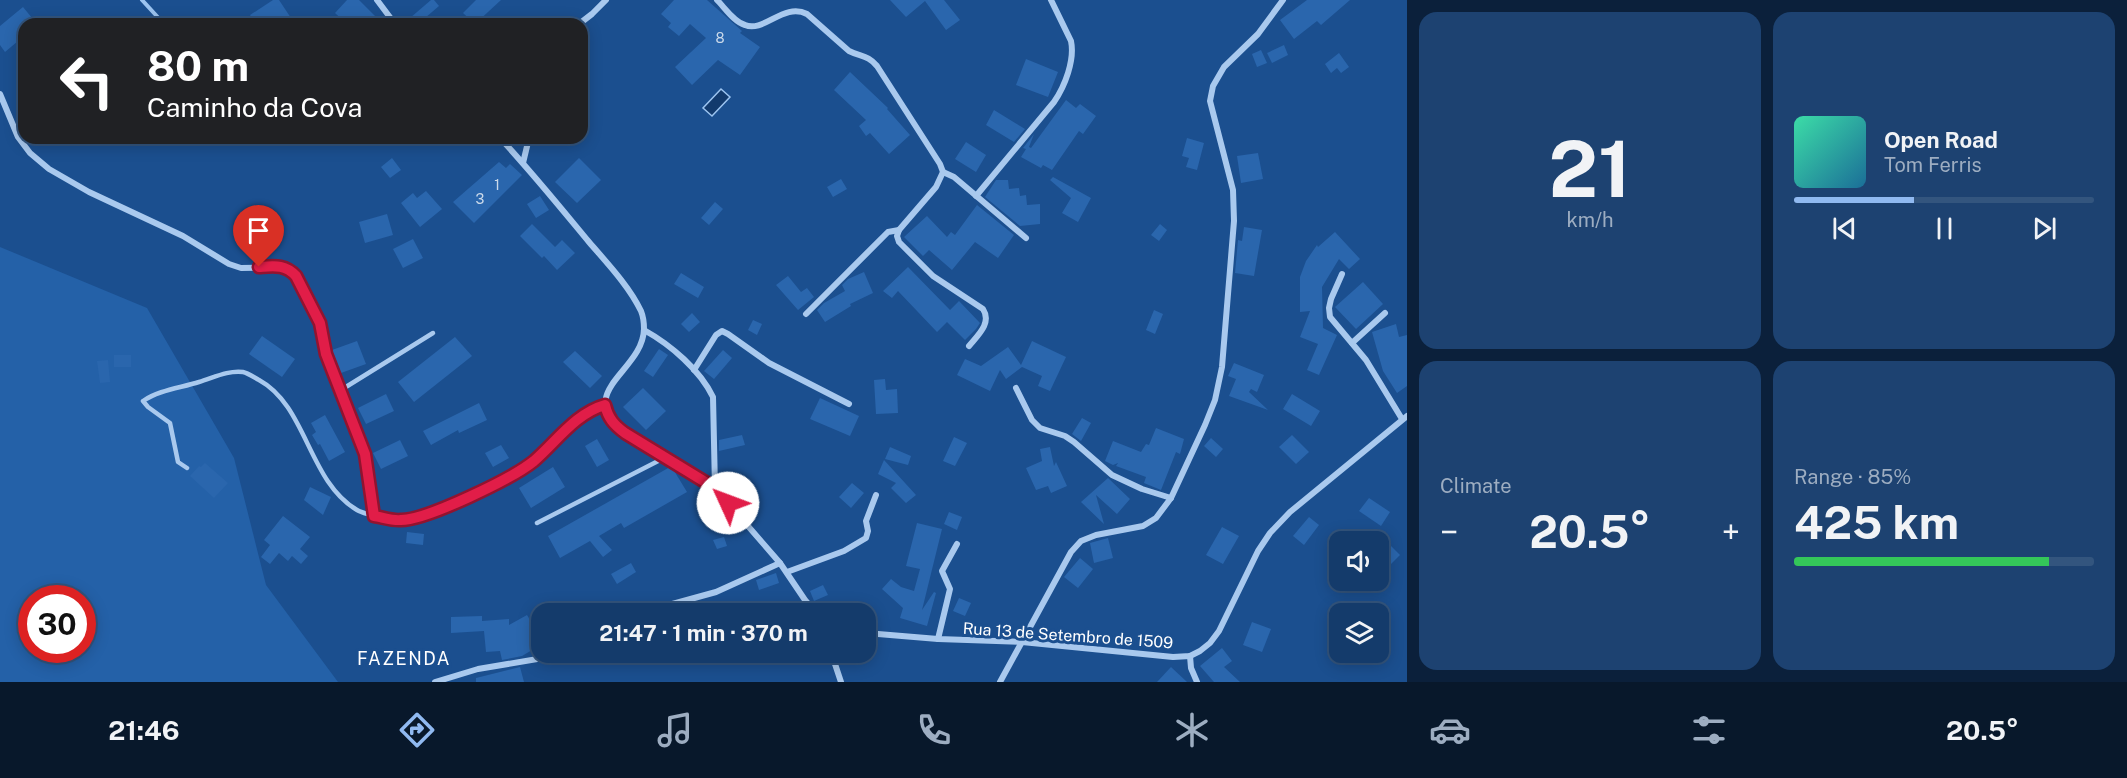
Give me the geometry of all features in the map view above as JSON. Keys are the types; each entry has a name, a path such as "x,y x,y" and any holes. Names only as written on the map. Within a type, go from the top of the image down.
{"street":[{"path":"377,0 390,18"},
{"path":"587,18 606,0"},
{"path":"717,0 737,21 752,27 790,11 800,11 807,14 849,51 871,59 943,172 954,177 1026,238"},
{"path":"976,196 1054,102 1064,85 1073,49 1051,0"},
{"path":"1000,682 1071,552 1081,541 1096,535 1143,526 1156,518 1171,498 1205,425 1215,400 1222,367 1234,221 1233,190 1210,101 1213,86 1224,67 1258,34 1283,0"},
{"path":"0,94 18,137"},
{"path":"23,144 49,169 89,192 183,236 229,264 241,268 284,267 291,270 320,323 326,354 365,454 374,516 400,520 421,517 501,482 532,463 586,413 605,405"},
{"path":"506,144 633,298 642,314 644,330 635,355 606,395 607,415 614,424 664,458 715,488 780,563 808,603"},
{"path":"523,163 528,144"},
{"path":"943,172 936,187 899,230 897,236 909,255 933,276 986,314 982,330 969,346"},
{"path":"806,314 888,232 899,230"},
{"path":"1342,274 1331,299 1330,317 1366,360 1404,418"},
{"path":"1352,343 1385,313"},
{"path":"644,330 657,337 694,370 707,385 713,397 715,488"},
{"path":"694,370 716,335 722,332 769,363 849,404"},
{"path":"1016,388 1032,420 1040,428 1065,436 1112,475 1142,489 1171,498"},
{"name":"Rua 13 de Setembro de 1509","path":"876,634 1022,642 1173,657 1190,656 1210,643 1219,631 1244,578 1270,533 1290,512 1404,418"},
{"path":"787,572 844,551 866,538 868,531 866,521 876,495"},
{"path":"938,639 950,589 942,571 957,544"},
{"path":"676,603 716,592 780,563"},
{"path":"1190,656 1191,668 1197,682"},
{"path":"435,682 478,669 531,660"},
{"path":"835,663 841,682"}],"lane":[{"path":"341,390 433,333"},
{"path":"188,468 178,462 170,423 143,401 154,394 221,374 244,372 272,387 285,403 317,464 338,494 357,510 374,516"},
{"path":"537,523 664,458"}],"shaded area":[{"path":"721,89 730,97 712,116 703,108"},
{"path":"0,247 147,308 234,458 266,585 338,682 0,682"}],"building":[{"path":"273,0 279,0 291,18 252,18 250,15"},
{"path":"347,0 359,0 377,18 340,18 335,13"},
{"path":"431,0 439,6 425,18 410,18"},
{"path":"476,0 501,0 482,18 468,18 463,13"},
{"path":"674,0 707,0 742,31 740,33 760,47 740,75 718,60 692,85 675,67 706,38 690,24 679,36 668,27 671,23 661,14"},
{"path":"890,0 944,0 960,20 946,30 925,1 906,17"},
{"path":"1307,0 1350,0 1321,25 1317,21 1294,39 1280,20"},
{"path":"23,7 32,18 18,18 18,41 5,52 0,45 0,26"},
{"path":"1284,45 1288,55 1272,63 1267,53"},
{"path":"1261,50 1267,63 1257,67 1252,54"},
{"path":"1339,53 1349,67 1341,73 1337,68 1331,73 1325,64"},
{"path":"1026,59 1058,72 1048,97 1016,85"},
{"path":"850,72 888,108 910,135 889,154 870,133 866,136 859,126 866,120 834,90"},
{"path":"1066,100 1076,108 1080,104 1096,116 1083,134 1079,131 1052,170 1043,165 1041,168 1021,157 1026,149 1023,148 1034,134 1029,147 1031,148"},
{"path":"994,110 1025,129 1014,142 986,125"},
{"path":"1187,138 1204,143 1197,170 1186,167 1189,158 1182,156"},
{"path":"966,142 986,155 976,172 955,159"},
{"path":"1258,153 1263,179 1241,183 1237,156"},
{"path":"392,158 401,170 390,178 381,167"},
{"path":"579,158 601,180 577,203 555,182"},
{"path":"499,162 506,168 510,164 522,175 474,223 453,202"},
{"path":"1053,177 1091,198 1078,222 1062,213 1071,198 1050,180"},
{"path":"841,179 847,189 833,197 827,187"},
{"path":"996,180 1008,180 1009,189 1019,188 1020,196 1026,195 1027,205 1040,204 1040,224 1020,226 985,197"},
{"path":"426,191 442,209 420,227 401,203 413,193 417,198"},
{"path":"540,196 549,210 536,218 527,204"},
{"path":"715,202 723,209 709,225 701,218"},
{"path":"977,205 1014,235 998,258 975,242 952,270 929,250 923,256 904,237 927,216 947,237 951,232 955,235"},
{"path":"387,214 393,235 365,243 359,222"},
{"path":"532,224 555,247 562,240 575,253 557,270 520,236"},
{"path":"1160,224 1167,230 1159,241 1151,235"},
{"path":"1244,227 1262,230 1254,276 1235,273 1238,240 1242,241"},
{"path":"1335,232 1360,259 1349,269 1339,259 1322,287 1323,328 1337,335 1319,375 1307,370 1318,344 1300,337 1310,311 1300,312 1300,277 1306,261 1317,245 1318,247"},
{"path":"413,239 423,258 403,268 393,249"},
{"path":"908,267 950,310 959,301 980,323 965,340 947,322 937,332 898,291 892,298 883,291"},
{"path":"864,272 873,293 850,304 851,306 825,322 817,310 824,303 845,291 842,285 848,279"},
{"path":"681,273 704,287 698,298 674,284"},
{"path":"788,276 801,292 807,288 814,297 798,310 776,285"},
{"path":"1363,282 1383,304 1356,329 1335,307"},
{"path":"1154,310 1163,314 1155,334 1146,330"},
{"path":"692,313 700,322 689,332 681,324"},
{"path":"753,320 762,324 757,335 748,330"},
{"path":"1396,324 1399,337 1407,335 1407,386 1397,393 1383,371 1372,332"},
{"path":"262,336 295,359 282,377 249,354"},
{"path":"455,337 472,356 414,402 398,382"},
{"path":"357,341 366,364 341,373 332,350"},
{"path":"1032,341 1066,357 1050,391 1038,386 1042,376 1022,367 1006,379 1000,370 990,391 957,375 965,359 981,366 1008,347 1021,365"},
{"path":"659,349 668,355 653,377 644,371"},
{"path":"723,350 732,358 714,379 704,371"},
{"path":"575,351 602,376 590,388 563,362"},
{"path":"114,355 131,355 131,367 114,367"},
{"path":"108,360 110,382 100,383 97,361"},
{"path":"1234,363 1264,375 1257,392 1251,389 1249,392 1268,410 1229,396 1236,379 1228,376"},
{"path":"885,379 886,390 897,389 898,413 876,414 874,380"},
{"path":"643,388 666,411 646,430 623,407"},
{"path":"386,394 394,411 366,424 358,408"},
{"path":"1292,394 1320,411 1311,426 1283,409"},
{"path":"820,398 859,416 850,436 810,419"},
{"path":"479,403 487,420 459,433 458,430 431,445 423,431"},
{"path":"325,415 345,452 329,461 312,435 316,432 311,423"},
{"path":"1082,418 1091,423 1081,441 1072,434"},
{"path":"1156,428 1184,439 1180,454 1176,452 1161,490 1144,483 1146,477 1116,466 1118,463 1113,465 1105,461 1113,441 1141,452 1146,444 1149,445"},
{"path":"742,435 745,445 719,451 719,440"},
{"path":"1292,435 1309,452 1296,464 1279,447"},
{"path":"954,437 967,443 955,466 943,461"},
{"path":"1211,438 1223,449 1216,457 1204,446"},
{"path":"597,439 609,460 597,467 585,446"},
{"path":"400,440 408,456 381,469 373,453"},
{"path":"501,445 509,458 493,467 485,453"},
{"path":"890,447 911,456 908,465 885,459"},
{"path":"1050,447 1054,466 1056,462 1067,486 1051,493 1048,486 1036,490 1026,468 1042,461 1040,449"},
{"path":"884,460 916,495 906,503 891,488 896,483 878,474"},
{"path":"205,463 228,483 214,498 190,476"},
{"path":"553,467 565,487 531,508 519,488"},
{"path":"670,467 687,492 624,528 621,523 599,536 612,550 603,557 590,541 560,558 548,536"},
{"path":"1108,478 1130,499 1117,514 1096,495 1104,524 1081,502"},
{"path":"852,483 864,493 851,508 839,497"},
{"path":"310,487 331,497 323,515 304,500"},
{"path":"1369,498 1390,512 1381,526 1359,511"},
{"path":"949,512 962,517 957,530 944,524"},
{"path":"283,516 310,537 300,549 308,556 301,564 292,556 288,561 279,553 270,564 261,557 270,545 264,540"},
{"path":"1309,517 1319,525 1304,545 1293,536"},
{"path":"917,523 942,529 922,610 934,592 936,593 927,626 900,618 903,608 882,589 891,579 901,587 914,591 920,569 906,566"},
{"path":"1222,527 1239,536 1223,564 1206,555"},
{"path":"407,532 424,534 423,545 406,543"},
{"path":"724,537 727,546 717,549 713,540"},
{"path":"1108,538 1113,558 1094,563 1090,543"},
{"path":"1391,546 1400,555 1389,566"},
{"path":"1080,558 1093,569 1078,588 1064,577"},
{"path":"631,563 636,572 617,584 611,574"},
{"path":"776,573 779,583 759,590 756,580"},
{"path":"823,585 828,595 814,601 810,591"},
{"path":"959,598 971,603 965,616 953,611"},
{"path":"527,615 531,622 531,651 522,656 502,660 500,651 486,652 484,631 451,633 451,617 482,616 482,621 509,619 509,625"},
{"path":"1252,622 1271,629 1262,652 1243,645"},
{"path":"1222,648 1232,661 1224,667 1240,682 1214,682 1200,666"},
{"path":"520,667 524,682 476,682 476,678"},
{"path":"1171,667 1187,682 1157,682"}],"waterway":[{"path":"142,0 158,18"}],"district":[{"name":"FAZENDA","path":"404,659"}],"route":[{"path":"259,267 276,266 291,270 320,323 326,354 365,454 374,516 400,520 421,517 501,482 532,463 586,413 605,405 607,415 625,433 715,488 728,503"}]}
